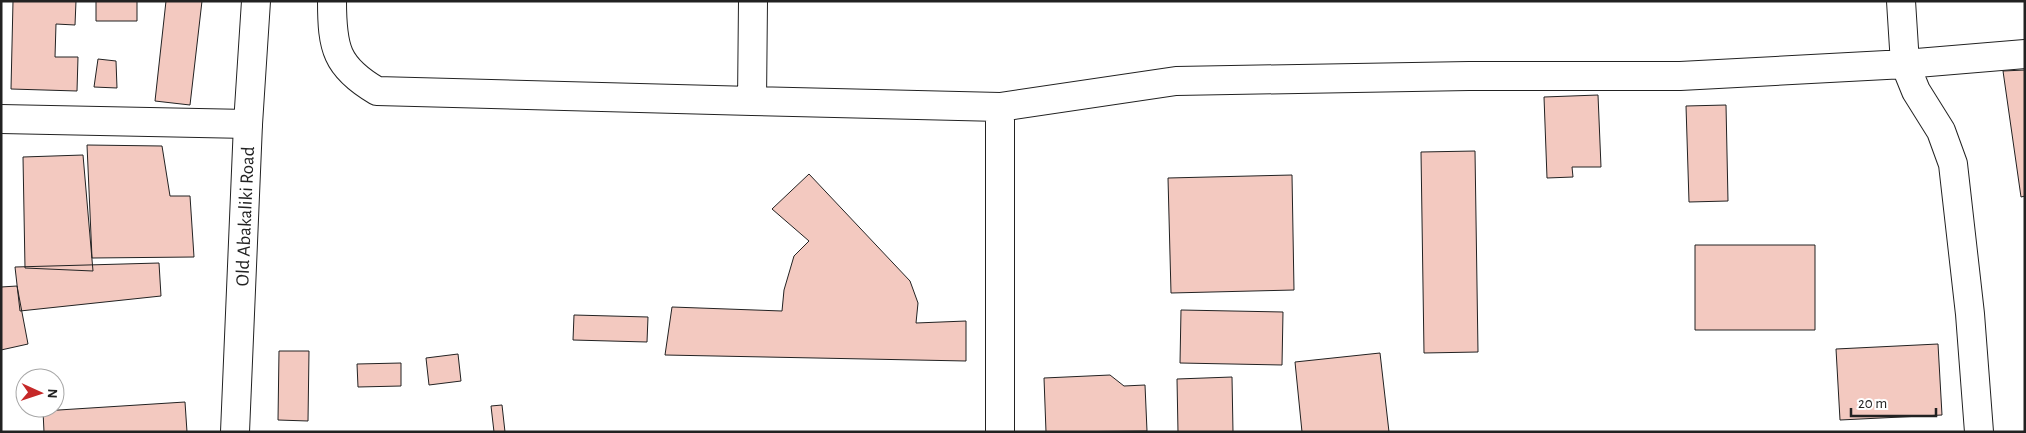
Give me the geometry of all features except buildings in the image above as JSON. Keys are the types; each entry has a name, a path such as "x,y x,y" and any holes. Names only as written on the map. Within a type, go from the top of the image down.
{"street":[{"name":"Old Abakaliki Road","path":"235,432 248,124 256,1"},
{"path":"332,1 332,31 340,61 359,80 377,91 1000,108 1176,81 1469,76 1680,76 1905,64 2025,54"},
{"path":"752,102 753,1"},
{"path":"1901,1 1905,64 1916,91 1941,131 1953,164 1970,314 1979,432"},
{"path":"1000,108 1000,432"},
{"path":"1,119 248,124"}]}
